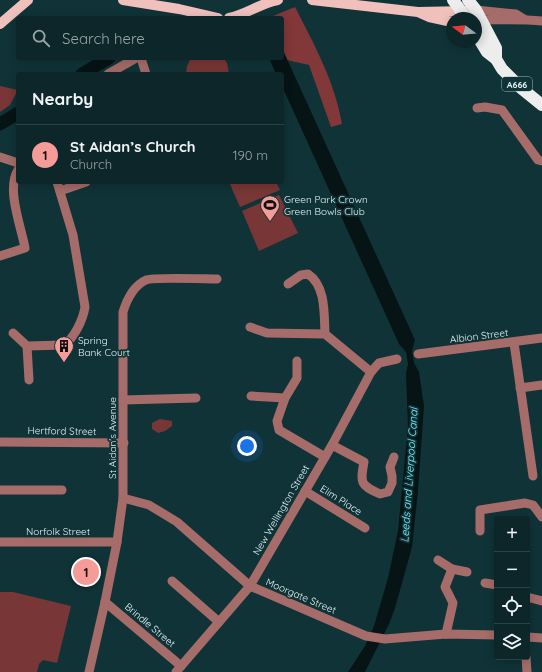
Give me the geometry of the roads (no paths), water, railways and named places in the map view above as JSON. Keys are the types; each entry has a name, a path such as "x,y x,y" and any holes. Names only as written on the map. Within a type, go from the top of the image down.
{"highway":[{"path":"453,0 462,12"},
{"name":"A666","path":"468,0 475,12"},
{"name":"A666","path":"482,24 496,48 496,59"},
{"name":"A666","path":"482,44 487,52 496,59 502,69 521,88 542,105"}],"main road":[{"path":"0,24 28,0"},
{"path":"123,0 179,9 209,16"},
{"path":"236,16 278,0"},
{"path":"312,0 418,12 430,11 446,13"},
{"path":"418,12 429,17 446,21"}],"street":[{"path":"482,17 511,21 524,19 542,21"},
{"path":"112,72 132,60"},
{"path":"142,60 145,72"},
{"path":"477,108 486,107 502,110 538,160 542,161"},
{"path":"0,157 16,162"},
{"path":"0,256 25,248 15,201 13,184 16,173"},
{"path":"27,346 64,345 68,342 84,315 85,307 73,235 58,186 72,184"},
{"path":"288,284 301,274 308,274 315,278 324,303 325,334"},
{"name":"St Aidan's Avenue","path":"89,672 117,542 123,498 123,312 126,301 133,290 147,279 217,279"},
{"path":"250,327 267,333 325,334 371,372"},
{"path":"13,333 27,346 29,380"},
{"name":"Albion Street","path":"418,354 542,338"},
{"path":"514,342 533,476"},
{"name":"New Wellington Street","path":"179,669 250,586 332,445 371,372 380,362 397,359"},
{"path":"297,361 297,378 285,398 277,421 279,430 325,457"},
{"path":"520,388 542,385"},
{"path":"251,396 285,398"},
{"path":"124,400 196,398"},
{"name":"Hertford Street","path":"0,442 124,443"},
{"path":"332,445 364,462 361,478 367,488 380,494 388,492 392,483 390,467 394,457"},
{"path":"0,490 62,490"},
{"name":"Elim Place","path":"305,491 365,528"},
{"name":"Moorgate Street","path":"123,498 149,505 177,522 250,586 366,636 385,639 446,634 494,635"},
{"path":"480,531 480,510 525,503 533,505 542,517"},
{"name":"Norfolk Street","path":"0,542 117,542"},
{"path":"438,560 452,569 467,572"},
{"path":"446,634 453,603 445,587 452,569"},
{"path":"172,581 219,622"},
{"path":"485,582 494,584"},
{"path":"530,597 542,601"},
{"name":"Brindle Street","path":"105,602 179,669"},
{"path":"530,637 542,638"},
{"path":"526,660 526,672"}],"water":[{"name":"Leeds and Liverpool Canal","path":"284,52 415,340 412,351 414,363 419,372 424,406 418,491 412,547 389,624 365,672 348,672 365,646 374,626 388,578 398,531 408,427 406,373 408,364 406,352 399,344 284,90 284,72 275,72 270,60 284,60"}],"waterway":[{"path":"85,72 106,60"},
{"path":"0,124 16,114"}],"place":[{"name":"Green Park Crown Green Bowls Club","path":"270,222"},
{"name":"Spring Bank Court","path":"64,363"},
{"name":"St Aidan’s Church","path":"86,572"}]}
